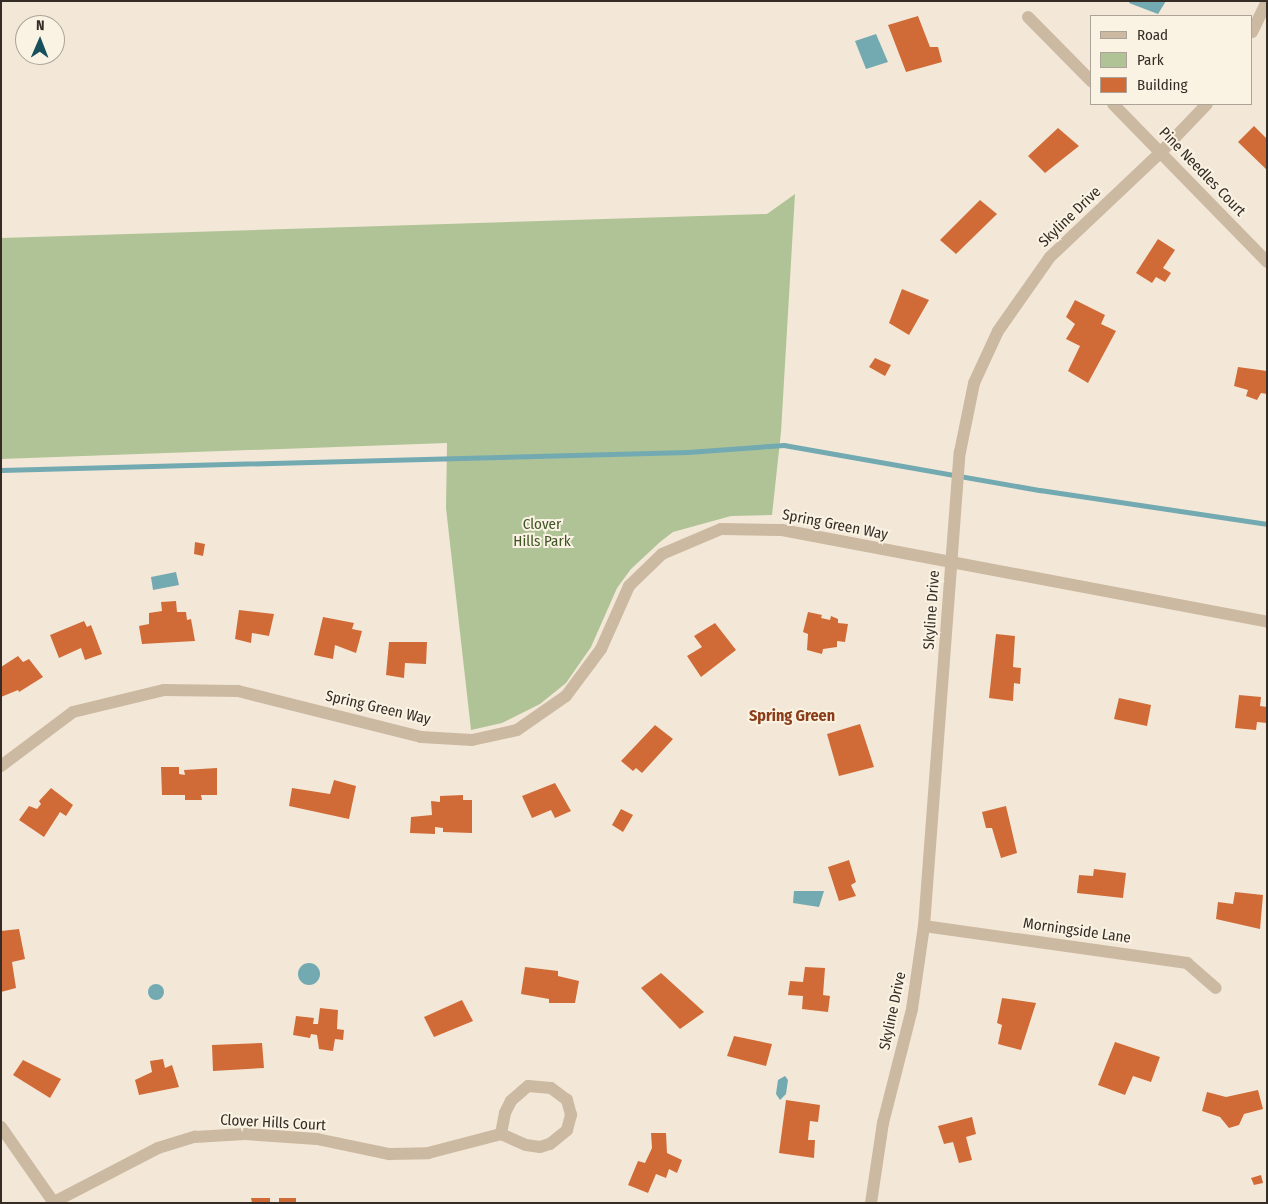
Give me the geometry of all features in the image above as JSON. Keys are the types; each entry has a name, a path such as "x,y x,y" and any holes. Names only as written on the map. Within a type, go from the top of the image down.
{"street":[{"path":"1253,30 1267,2"},
{"path":"1028,17 1090,80"},
{"name":"Pine Needles Court","path":"1114,105 1267,262"},
{"name":"Skyline Drive","path":"871,1203 883,1123 912,1009 924,926 960,452 974,383 998,331 1050,257 1161,152 1206,105"},
{"name":"Spring Green Way","path":"1,766 73,712 164,690 238,691 421,737 472,740 517,730 566,696 601,649 629,586 662,554 720,529 782,530 952,565 1267,622"},
{"name":"Morningside Lane","path":"924,926 1187,963 1216,988"},
{"path":"528,1086 551,1088 567,1100 570,1123 561,1137 550,1144 526,1145 501,1134 505,1112 511,1101 528,1086"},
{"path":"1,1128 54,1202"},
{"name":"Clover Hills Court","path":"54,1202 158,1148 196,1137 245,1134 317,1139 389,1154 428,1153 501,1134"}],"green space":[{"name":"Clover Hills Park","path":"795,194 781,432 772,515 731,516 673,532 660,542 631,569 617,588 591,647 566,683 540,704 502,723 471,730 446,508 447,443 1,459 1,238 767,214"}],"water":[{"path":"1130,1 1166,1 1158,14 1129,3"},
{"path":"876,34 888,62 866,69 855,41"},
{"path":"176,572 179,585 153,590 151,577"},
{"path":"794,891 824,891 819,907 793,903"},
{"path":"309,963 317,966 320,974 317,982 309,985 301,982 298,974 301,966"},
{"path":"156,984 164,992 156,1000 148,992"},
{"path":"785,1076 788,1080 786,1094 780,1100 776,1094 778,1080"}],"building":[{"path":"918,16 930,47 938,47 942,62 906,72 888,25"},
{"path":"1254,126 1267,139 1267,170 1238,142"},
{"path":"1058,128 1079,146 1045,173 1028,156"},
{"path":"980,200 997,214 956,254 940,240"},
{"path":"1158,239 1175,250 1163,268 1171,273 1165,282 1156,277 1152,283 1136,273"},
{"path":"902,289 929,300 909,335 889,323"},
{"path":"1075,300 1105,315 1101,324 1116,331 1088,383 1068,371 1080,346 1066,339 1075,324 1066,317"},
{"path":"875,358 891,365 885,376 869,367"},
{"path":"1238,367 1267,371 1267,394 1261,393 1257,400 1246,396 1248,390 1234,386"},
{"path":"195,542 205,544 203,556 194,554"},
{"path":"176,601 177,612 186,612 187,620 191,619 195,641 142,644 139,626 149,624 149,613 162,611 161,602"},
{"path":"239,610 274,614 269,636 252,633 251,643 235,639"},
{"path":"808,612 822,615 821,618 830,620 831,616 838,619 838,623 848,624 845,642 837,641 837,647 823,649 822,654 807,650 808,634 803,632"},
{"path":"323,617 354,623 352,629 362,631 356,653 335,645 333,659 314,655"},
{"path":"84,621 87,627 91,625 102,654 85,660 81,648 59,658 50,635"},
{"path":"715,623 736,650 701,677 687,656 702,647 694,636"},
{"path":"996,634 1015,636 1013,667 1021,668 1020,684 1014,683 1013,701 989,698"},
{"path":"389,642 427,642 426,664 405,663 404,678 386,675"},
{"path":"18,656 23,662 29,659 43,677 19,692 18,690 1,697 1,667"},
{"path":"1239,695 1261,697 1260,706 1267,707 1267,723 1257,722 1256,730 1235,728"},
{"path":"1119,698 1151,705 1147,726 1114,719"},
{"path":"860,724 874,767 839,776 827,734"},
{"path":"655,725 673,739 642,773 636,768 633,771 621,761"},
{"path":"161,767 179,767 179,774 185,775 184,770 217,768 217,795 201,795 202,800 185,800 185,795 162,795"},
{"path":"334,780 356,786 349,819 289,806 292,788 330,794"},
{"path":"555,783 571,811 555,818 551,810 532,818 522,796"},
{"path":"51,788 73,805 66,816 60,812 44,837 19,820 29,806 37,809 41,804 39,801"},
{"path":"463,795 463,800 472,800 472,833 443,832 443,828 435,827 435,834 410,833 411,817 432,815 431,801 440,802 440,796"},
{"path":"1006,806 1017,853 1001,858 992,828 986,828 982,812"},
{"path":"621,809 633,815 623,832 612,825"},
{"path":"849,860 856,882 851,885 856,896 839,901 828,867"},
{"path":"1094,869 1126,873 1123,898 1077,893 1079,875 1093,876"},
{"path":"1235,892 1263,895 1260,929 1216,919 1218,902 1233,904"},
{"path":"19,929 25,959 12,962 16,988 1,992 1,931"},
{"path":"525,967 558,971 558,976 579,981 575,1003 549,1003 549,999 521,994"},
{"path":"805,967 825,968 823,995 830,996 828,1012 802,1009 803,996 788,995 790,981 803,982"},
{"path":"661,973 704,1012 680,1029 641,988"},
{"path":"1002,998 1036,1003 1021,1050 998,1044 1002,1025 997,1023"},
{"path":"462,1000 473,1021 434,1037 424,1017"},
{"path":"320,1008 338,1010 337,1029 344,1030 343,1040 335,1039 333,1051 319,1049 317,1035 311,1034 310,1038 293,1035 296,1016 314,1018 313,1024 318,1024"},
{"path":"734,1036 772,1044 766,1066 727,1056"},
{"path":"1115,1042 1160,1057 1151,1082 1133,1076 1125,1095 1098,1085"},
{"path":"262,1043 264,1068 213,1071 212,1045"},
{"path":"163,1059 165,1068 172,1065 179,1087 139,1095 135,1080 152,1072 150,1061"},
{"path":"23,1060 61,1079 50,1098 13,1075"},
{"path":"1258,1090 1263,1109 1244,1114 1239,1125 1229,1128 1220,1117 1202,1111 1207,1092 1226,1097"},
{"path":"786,1100 820,1105 818,1122 810,1121 808,1140 815,1140 814,1158 779,1153"},
{"path":"972,1117 976,1134 966,1137 972,1160 959,1163 953,1142 944,1144 938,1126"},
{"path":"651,1133 666,1133 667,1153 682,1160 677,1173 669,1169 666,1178 656,1174 648,1193 628,1185 638,1161 645,1163 652,1148"},
{"path":"1261,1175 1263,1183 1254,1185 1251,1178"},
{"path":"251,1198 270,1198 270,1203 252,1203"},
{"path":"279,1198 296,1198 296,1203 279,1203"}],"waterway":[{"path":"1,470 688,452 784,445 1040,490 1267,524"}],"district":[{"name":"Spring Green","path":"792,716"}]}
